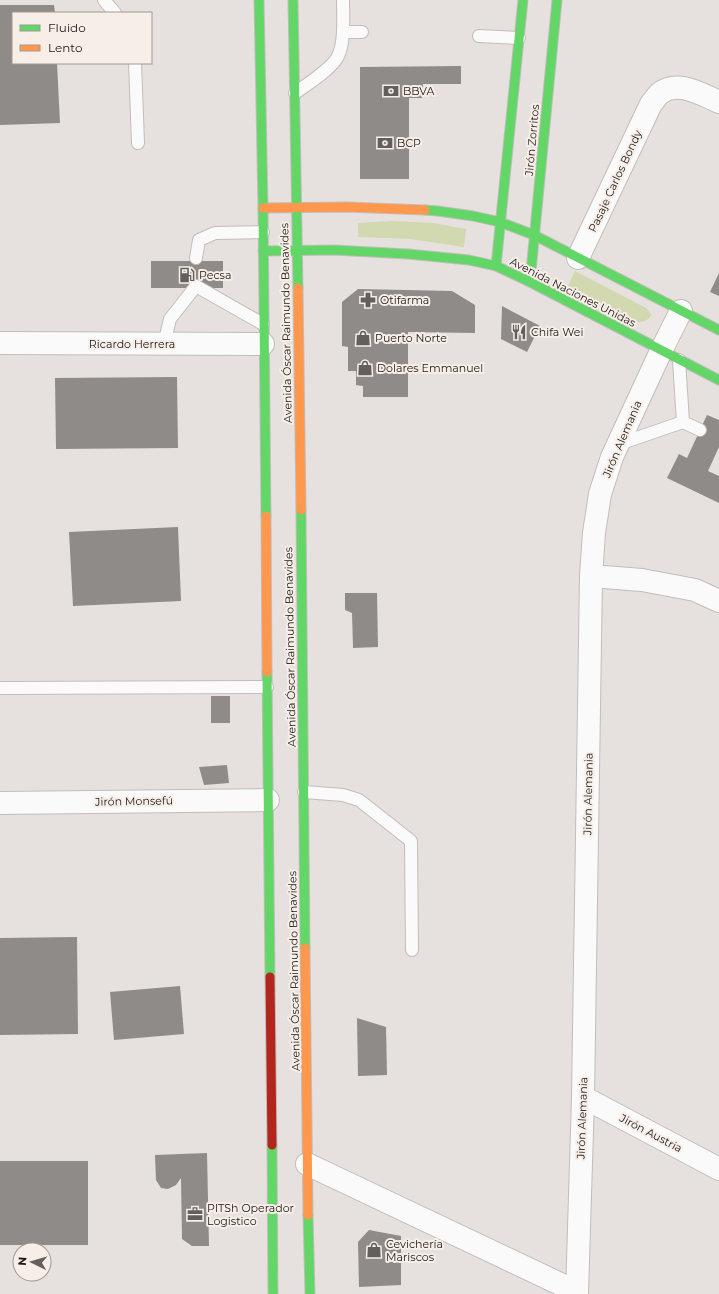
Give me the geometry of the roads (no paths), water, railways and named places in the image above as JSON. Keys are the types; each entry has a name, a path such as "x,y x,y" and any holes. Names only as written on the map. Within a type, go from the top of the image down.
{"main road":[{"name":"Avenida Óscar Raimundo Benavides","path":"259,0 263,208 273,1294"},
{"name":"Avenida Óscar Raimundo Benavides","path":"293,0 297,208 307,1164 310,1294"},
{"name":"Jirón Zorritos","path":"496,266 523,0"},
{"name":"Jirón Zorritos","path":"530,282 557,0"},
{"path":"263,208 347,207 438,211 500,222 534,235 719,330"},
{"name":"Avenida Naciones Unidas","path":"263,251 347,250 469,260 496,266 530,282 719,380"}],"street":[{"name":"Pasaje Carlos Bondy","path":"578,258 651,104 660,94 673,87 687,88 719,102"},
{"name":"Jirón Alemania","path":"577,1293 583,1097 591,576 594,533 600,494 612,458 670,355 681,311"},
{"name":"Ricardo Herrera","path":"0,343 164,344 263,334"},
{"path":"591,576 642,580 695,590 719,601"},
{"name":"Jirón Monsefú","path":"0,802 268,800"},
{"name":"Jirón Austria","path":"583,1097 719,1169"},
{"path":"307,1164 577,1293"}],"lane":[{"path":"104,0 114,12"},
{"path":"295,93 325,71 338,57 343,32 343,0"},
{"path":"343,32 362,32"},
{"path":"479,36 519,38"},
{"path":"135,64 138,143"},
{"path":"196,258 199,240 215,233 263,232"},
{"path":"164,344 170,319 196,286 263,334"},
{"path":"670,355 683,422"},
{"path":"619,444 683,422 700,430"},
{"path":"0,688 267,687"},
{"path":"304,792 343,795 359,800 411,841 412,950"}],"place":[{"name":"BBVA","path":"391,91"},
{"name":"BCP","path":"385,143"},
{"name":"Pecsa","path":"187,275"},
{"name":"Otifarma","path":"368,300"},
{"name":"Chifa Wei","path":"519,332"},
{"name":"Puerto Norte","path":"363,338"},
{"name":"Dolares Emmanuel","path":"365,368"},
{"name":"PITSh Operador Logistico","path":"195,1214"},
{"name":"Cevichería Mariscos","path":"374,1250"}]}
